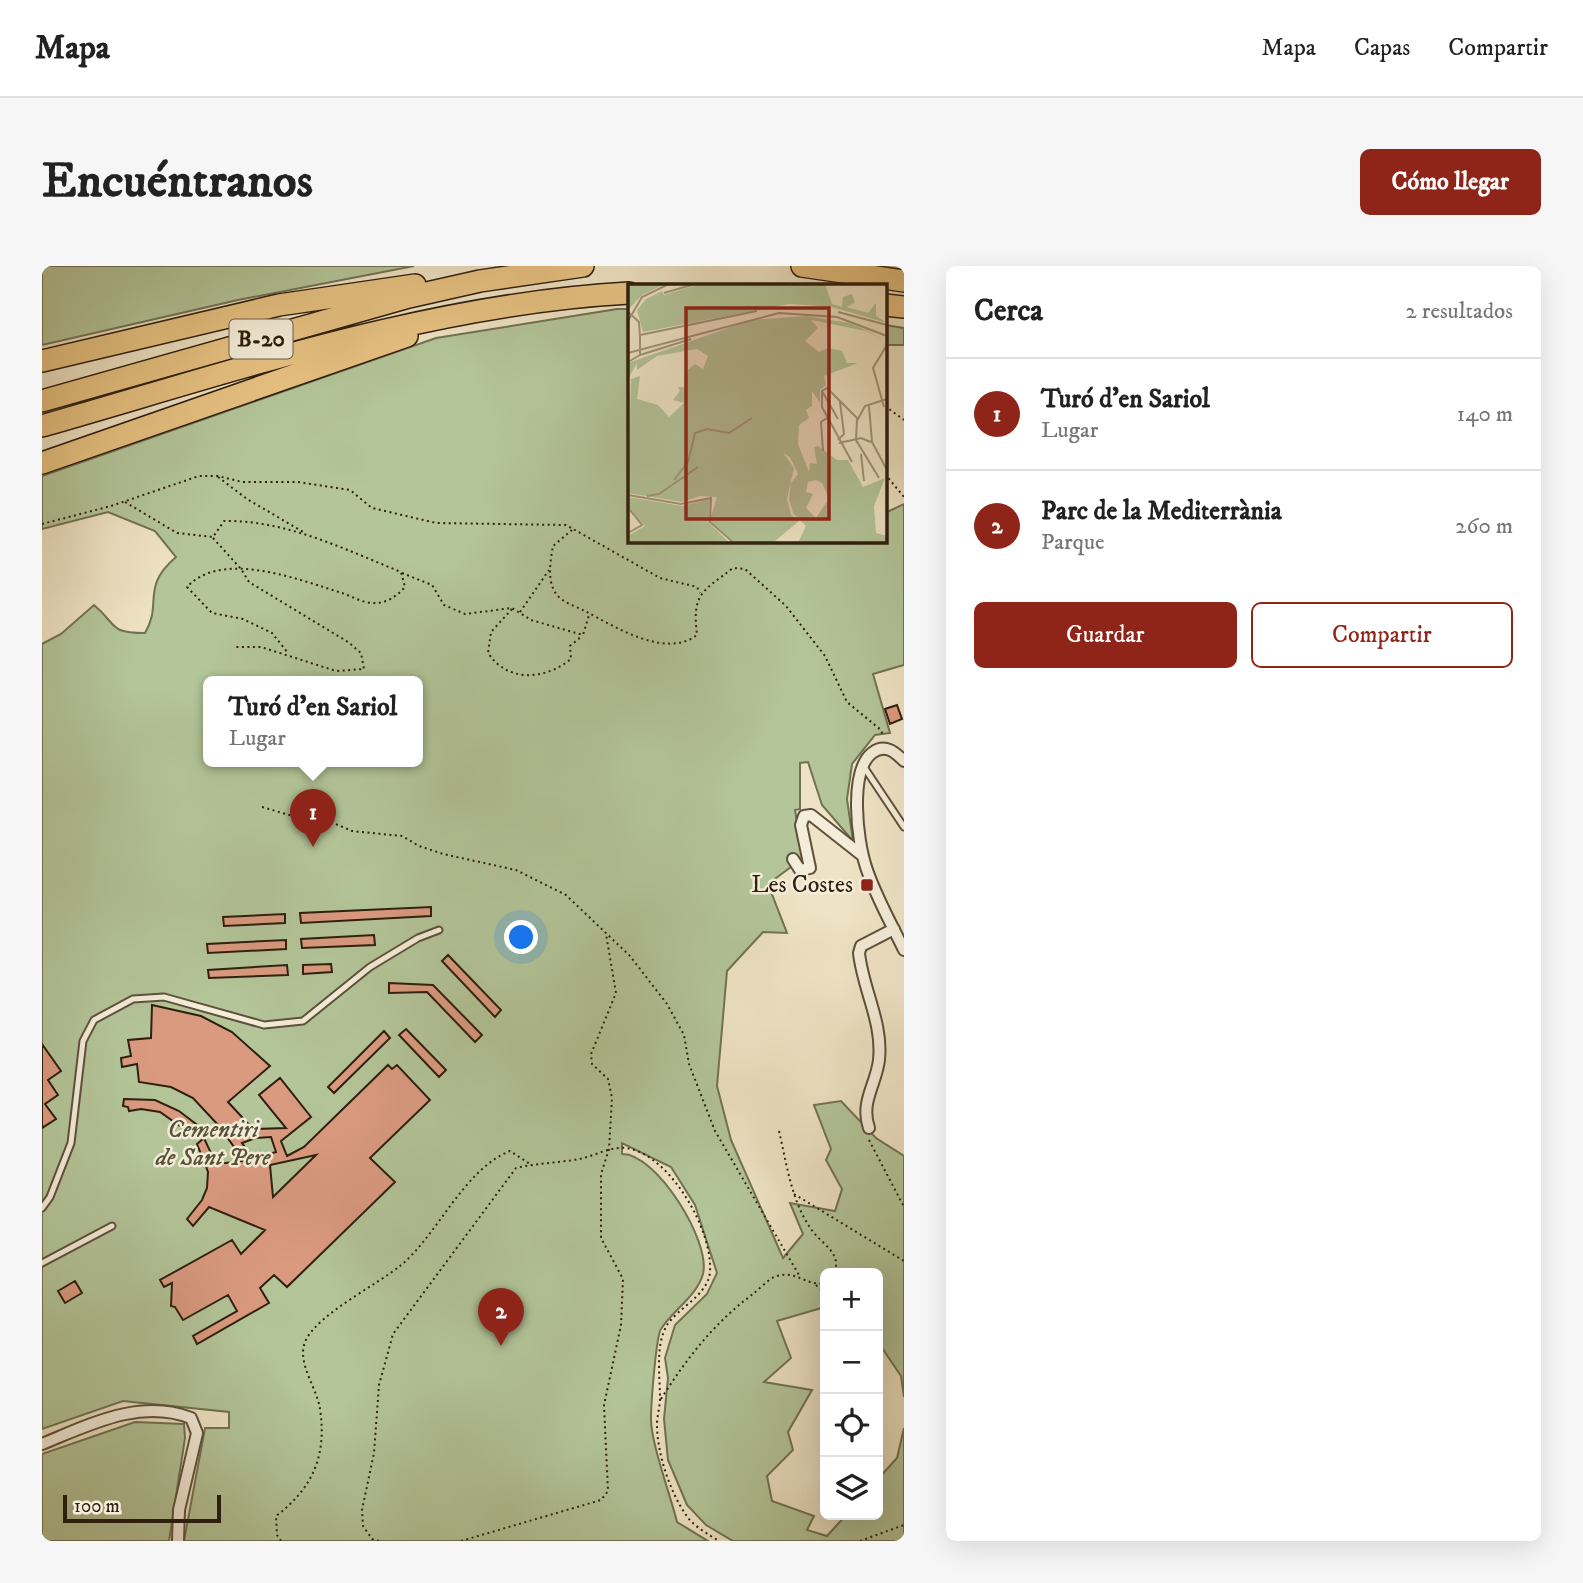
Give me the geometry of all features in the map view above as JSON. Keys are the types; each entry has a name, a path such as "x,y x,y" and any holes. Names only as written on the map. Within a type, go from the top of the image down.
{"highway":[{"name":"B-20","path":"42,401 410,297 480,281 583,266"},
{"path":"802,266 904,281"},
{"path":"42,361 279,306 367,290 480,281"},
{"name":"B-20","path":"42,426 369,334 475,310 532,301 628,293"},
{"path":"886,305 904,307"},
{"path":"42,463 383,346 475,310"}],"street":[{"path":"904,761 894,751 885,748 873,751 862,765 857,780 863,856 904,950"},
{"path":"793,859 800,870 810,868 802,825 804,816 811,815 863,856"},
{"path":"869,1128 866,1102 876,1075 880,1047 875,1008 859,953 861,946 894,929"},
{"path":"42,1444 128,1413 150,1412 191,1418 197,1433 179,1510 178,1541"}],"lane":[{"path":"862,765 904,827"},
{"path":"42,1208 50,1198 71,1143 83,1041 94,1020 133,999 164,997 264,1025 303,1021 370,967 418,938 439,930"},
{"path":"42,1263 112,1226"}],"path":[{"path":"886,407 904,421"},
{"path":"886,475 904,498"},
{"path":"42,524 124,502 198,476 218,476 242,482 298,482 350,490 372,508 436,523 566,524 660,578 697,587 700,593"},
{"path":"218,476 247,499 309,536"},
{"path":"124,502 177,533 213,537 249,582 348,642 361,653 364,669 336,671 288,653 261,647 233,647"},
{"path":"213,537 224,521 253,520 309,536 432,585 444,605 465,614 512,608 531,620 583,635"},
{"path":"573,528 553,546 550,569 559,598 589,614 657,642 687,643 697,635 694,608 700,593 733,568 745,569 786,606 825,656 847,702 881,730 885,748"},
{"path":"288,653 272,633 243,619 212,613 187,587 198,575 241,569 284,575 373,603 394,598 405,587 401,572"},
{"path":"519,612 550,569"},
{"path":"512,608 491,632 488,653 496,664 510,672 532,676 555,672 571,659 570,646 583,635 589,614"},
{"path":"262,807 303,819 321,818 352,831 402,836 443,854 516,870 566,895 630,956 667,1004 684,1035 689,1064 715,1131 799,1275 820,1288"},
{"path":"461,1541 601,1500 608,1491 604,1405 621,1325 623,1279 601,1238 601,1174 609,1149 612,1098 608,1079 592,1064 591,1054 617,993 606,933"},
{"path":"869,1128 869,1140 904,1207"},
{"path":"779,1131 793,1194 813,1232 835,1256 834,1268"},
{"path":"379,1541 372,1539 363,1526 362,1510 374,1453 379,1385 393,1334 516,1168 581,1159 609,1149 631,1149 656,1163 680,1186 698,1222 708,1257 710,1274 699,1294 666,1327 658,1371 660,1399 657,1426 666,1473 686,1517 719,1541"},
{"path":"281,1541 276,1516 294,1503 313,1476 320,1450 320,1408 303,1354 306,1338 321,1323 402,1264 482,1170 501,1155 510,1152 531,1165"},
{"path":"793,1194 904,1261"},
{"path":"660,1399 687,1357 725,1315 774,1278 799,1275"},
{"path":"816,1284 820,1283"},
{"path":"860,1541 904,1525"}],"green space":[{"path":"42,266 414,266 238,300 42,345"},
{"name":"Cementiri de Sant Pere","path":"617,309 628,309 628,542 886,542 886,513 904,504 904,665 873,674 890,733 875,735 852,764 847,799 853,841 822,805 808,762 800,763 800,809 795,810 803,858 768,884 787,933 763,932 727,971 717,1086 731,1140 783,1258 803,1234 790,1203 835,1211 842,1189 826,1160 831,1149 814,1105 841,1101 876,1138 904,1156 904,1397 901,1376 883,1349 883,1268 820,1268 820,1308 777,1321 791,1358 764,1382 812,1390 788,1432 793,1450 767,1476 772,1501 814,1516 807,1530 827,1536 841,1520 883,1520 883,1473 897,1458 904,1428 904,1541 733,1541 706,1525 687,1505 668,1460 664,1419 668,1378 665,1358 675,1325 707,1294 717,1273 695,1205 671,1167 622,1143 622,1154 636,1158 650,1168 678,1201 690,1221 703,1259 703,1274 696,1289 666,1322 659,1334 651,1418 657,1454 677,1522 708,1541 184,1541 205,1428 229,1428 229,1412 123,1401 42,1429 42,644 61,634 94,605 119,629 145,633 150,622 158,578 176,557 155,531 108,512 42,529 42,476 436,338"},
{"path":"886,325 904,328 904,345 886,345"},
{"path":"135,1422 184,1424 185,1438 169,1541 42,1541 42,1454"}],"building":[{"path":"897,705 902,719 890,724 885,709"},
{"path":"431,907 431,916 301,923 300,913"},
{"path":"285,914 285,923 224,926 223,917"},
{"path":"374,935 375,945 302,948 301,939"},
{"path":"286,940 286,949 208,953 207,944"},
{"path":"448,955 501,1010 495,1017 442,961"},
{"path":"331,964 332,972 303,974 303,965"},
{"path":"287,965 288,975 209,978 208,970"},
{"path":"389,983 433,985 482,1035 475,1042 427,992 389,993"},
{"path":"152,1005 201,1016 232,1032 270,1066 228,1102 253,1129 286,1128 259,1095 280,1078 311,1117 281,1141 287,1156 304,1147 388,1065 392,1069 397,1065 430,1100 370,1158 395,1182 287,1287 274,1275 260,1288 269,1303 197,1344 193,1336 237,1311 228,1295 183,1320 175,1307 171,1306 172,1283 164,1287 160,1280 232,1240 241,1254 265,1230 209,1207 193,1226 187,1219 202,1200 207,1188 208,1172 197,1144 204,1138 216,1164 244,1161 219,1126 193,1098 171,1087 139,1082 137,1064 122,1067 121,1058 131,1056 128,1040 151,1038","holes":["271,1137 276,1152 253,1158 242,1143","316,1155 273,1197 270,1165"]},
{"path":"406,1029 446,1070 439,1077 399,1035"},
{"path":"384,1031 390,1038 334,1093 328,1087"},
{"path":"42,1044 61,1071 48,1080 58,1095 45,1104 56,1119 42,1128"},
{"path":"124,1099 155,1100 179,1111 196,1124 187,1131 160,1112 141,1109 129,1111 128,1107 123,1106"},
{"path":"75,1281 82,1293 65,1303 58,1291"}],"place":[{"name":"Turó d'en Sariol","path":"313,847"},
{"name":"Les Costes","path":"867,885"},
{"name":"Parc de la Mediterrània","path":"501,1346"}]}
